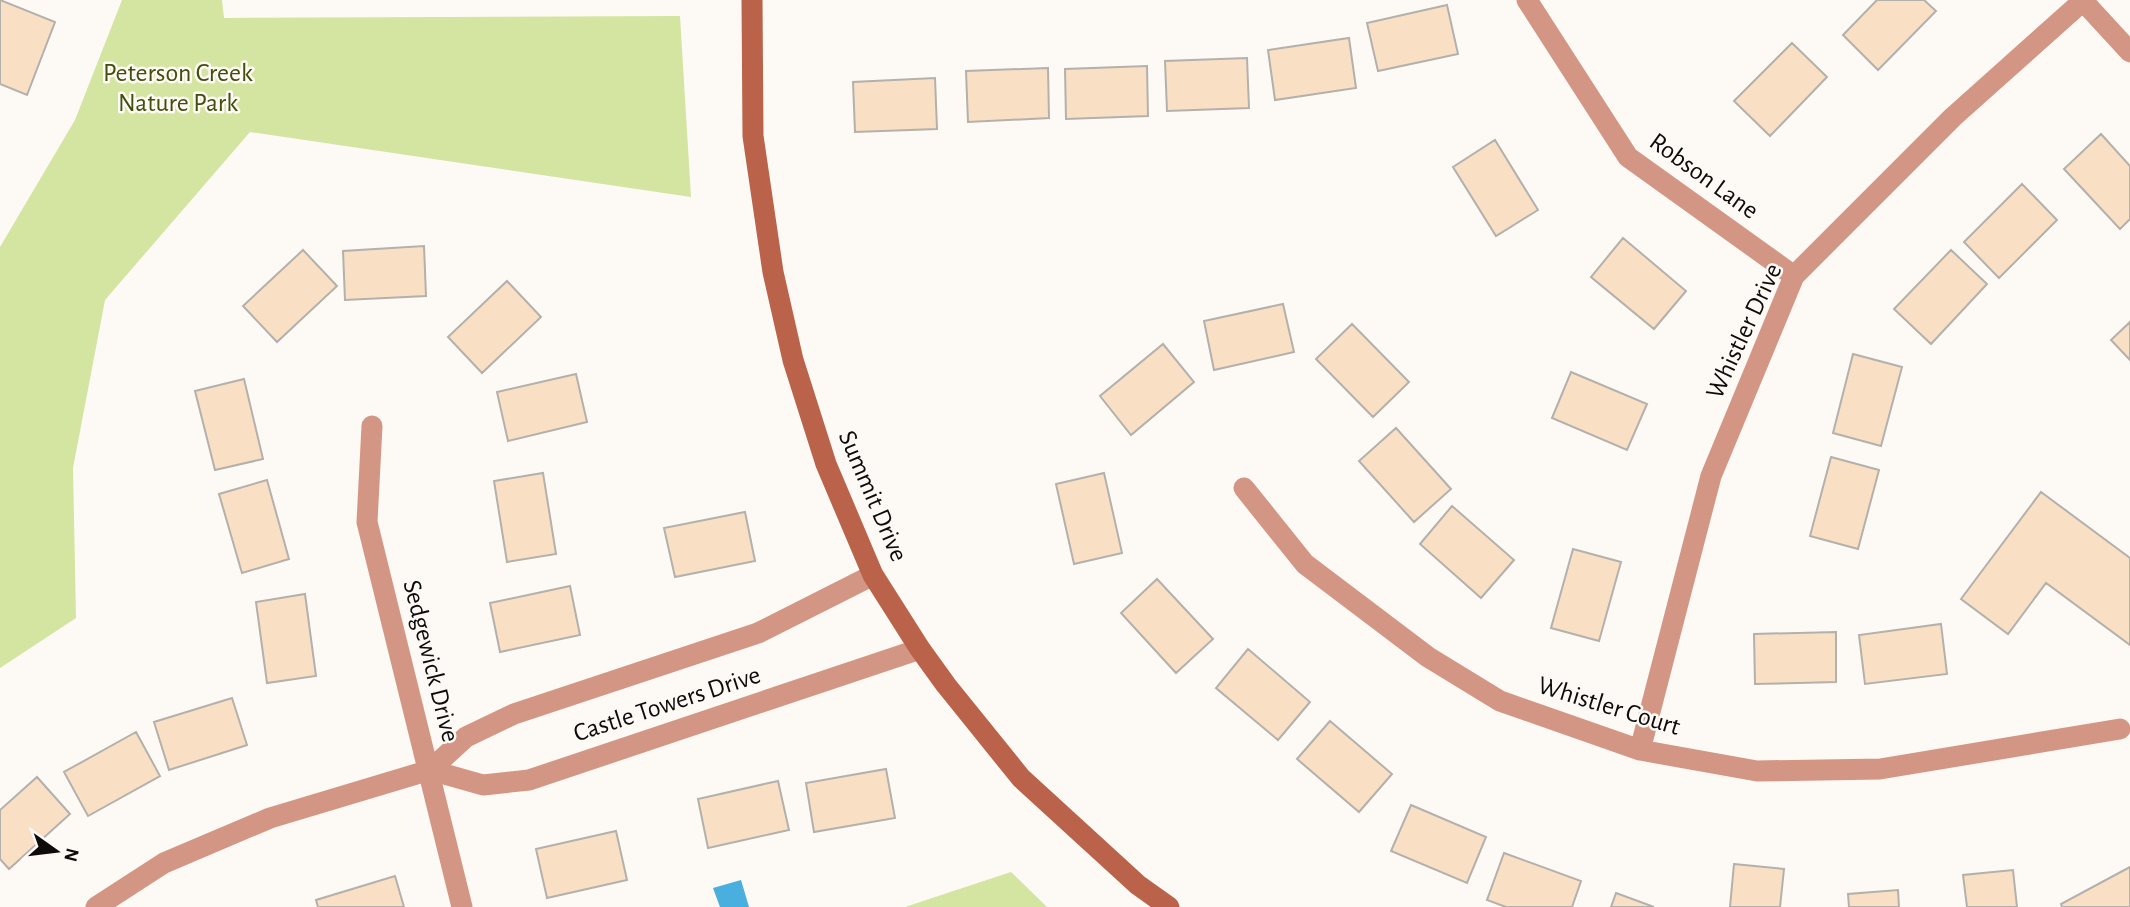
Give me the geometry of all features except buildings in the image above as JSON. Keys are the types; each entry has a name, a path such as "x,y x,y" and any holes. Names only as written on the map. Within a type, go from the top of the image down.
{"main road":[{"name":"Summit Drive","path":"752,0 753,136 773,272 793,360 825,464 873,575 920,649 1021,778 1138,885 1169,907"}],"street":[{"name":"Robson Lane","path":"1527,0 1628,157 1794,276"},
{"name":"Whistler Drive","path":"1640,750 1711,476 1794,276 1953,117 2084,1"},
{"path":"2084,1 2130,51"},
{"name":"Sedgewick Drive","path":"372,426 367,522 462,907"},
{"name":"Whistler Court","path":"1244,488 1305,564 1428,657 1500,701 1640,750 1758,771 1880,769 2120,729"},
{"name":"Castle Towers Drive","path":"96,907 164,863 271,818 430,771 466,737 514,714 758,633 873,575"},
{"name":"Castle Towers Drive","path":"430,771 483,785 529,780 920,649"}],"green space":[{"name":"Peterson Creek Nature Park","path":"122,0 222,0 224,18 680,16 691,197 250,132 105,300 73,468 76,618 0,668 0,247 75,120"},
{"path":"1011,872 1047,907 905,907"}],"water":[{"path":"741,880 749,907 720,907 713,888"}]}
